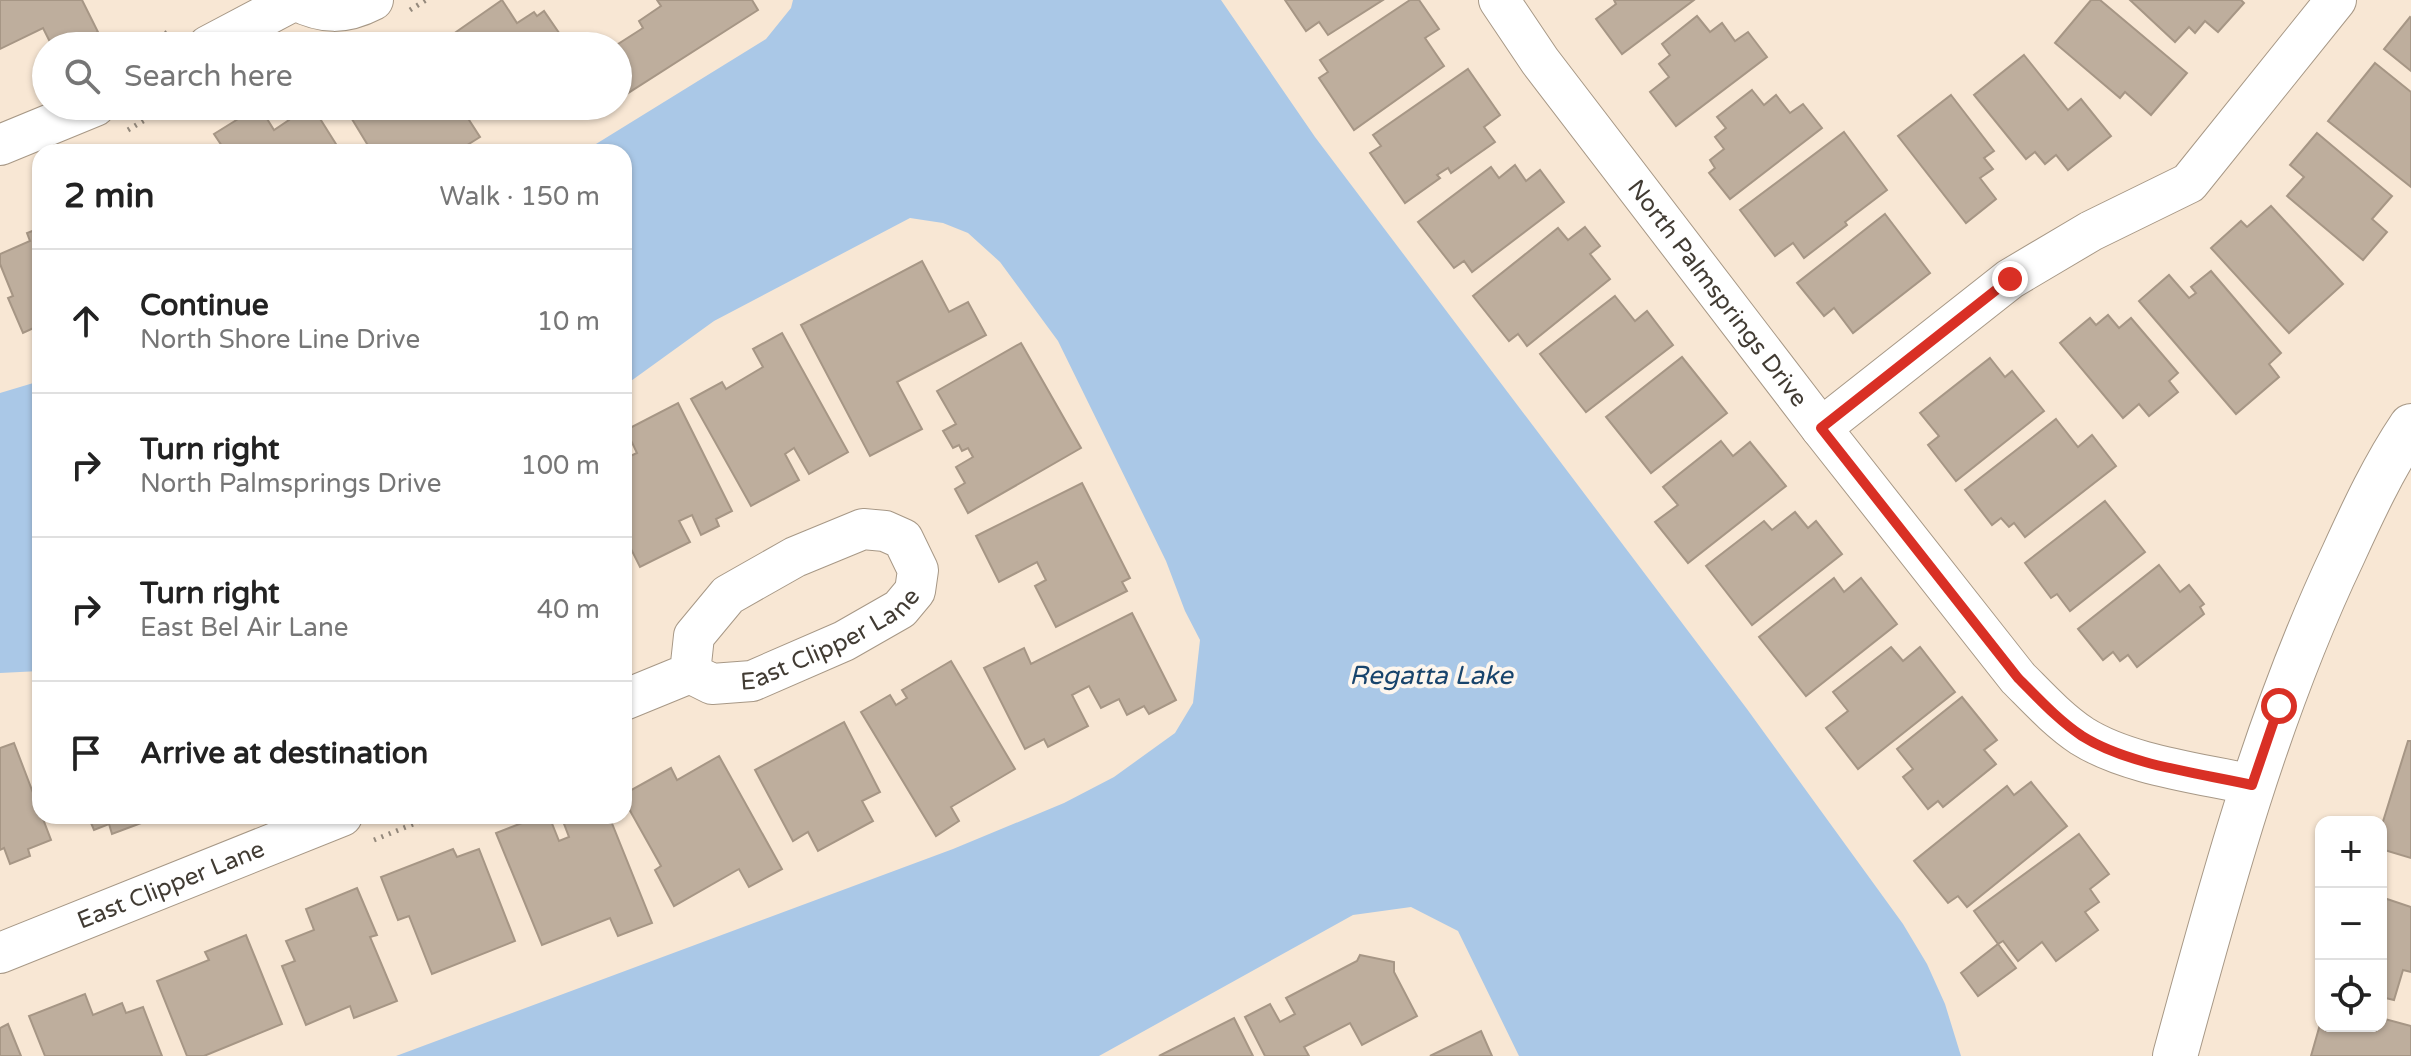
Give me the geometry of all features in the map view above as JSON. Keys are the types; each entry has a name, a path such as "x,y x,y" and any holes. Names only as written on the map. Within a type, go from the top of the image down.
{"street":[{"path":"234,32 295,0 318,11 355,9 373,0"},
{"name":"North Palmsprings Drive","path":"1499,0 1540,61 1821,428 2018,678 2047,708 2083,736 2129,757 2252,785"},
{"path":"1821,428 2010,279 2091,231 2189,183 2336,0"},
{"path":"0,145 61,120"},
{"path":"2175,1056 2252,785 2307,633 2368,501 2411,426"},
{"name":"East Clipper Lane","path":"863,529 885,531 903,539 918,570 915,591 900,609 844,641 752,681 712,684 690,673 694,636 728,595 795,557 863,529"},
{"path":"632,697 690,673"},
{"name":"East Clipper Lane","path":"0,953 322,824"}],"water":[{"name":"Regatta Lake","path":"793,0 1221,0 1315,137 1747,709 1903,924 1927,964 1945,1004 1961,1056 1519,1056 1458,931 1411,907 1353,915 1099,1056 396,1056 953,849 1064,803 1114,777 1175,733 1193,703 1200,640 1166,561 1058,341 1000,262 968,233 943,223 910,218 714,321 632,380 632,144 596,144 766,39 791,8"},
{"path":"32,383 32,671 0,673 0,393"}],"building":[{"path":"0,0 82,0 98,32 45,32 43,28 0,49"},
{"path":"502,0 517,23 534,12 537,16 544,11 558,32 456,32"},
{"path":"657,0 752,0 758,10 632,91 632,35 643,28 639,21 661,6"},
{"path":"1285,0 1383,0 1328,35 1319,22 1306,31"},
{"path":"1410,0 1419,0 1439,29 1425,38 1444,66 1354,130 1319,78 1328,72 1320,60"},
{"path":"1614,0 1694,0 1622,54 1596,19 1616,4"},
{"path":"2091,0 2100,0 2187,73 2151,115 2125,92 2120,98 2055,43"},
{"path":"2130,0 2241,0 2244,3 2218,32 2205,21 2195,33 2189,27 2175,42"},
{"path":"1697,16 1710,32 1722,23 1735,41 1748,32 1767,57 1676,126 1650,92 1669,77 1659,64 1670,55 1662,44"},
{"path":"2411,18 2411,71 2384,49"},
{"path":"2024,55 2068,110 2081,99 2111,136 2068,170 2056,155 2045,164 2035,152 2026,159 1974,95"},
{"path":"2375,63 2411,92 2411,187 2328,121"},
{"path":"1468,69 1500,115 1484,127 1495,142 1451,173 1448,168 1437,175 1440,178 1405,203 1370,153 1381,146 1373,135"},
{"path":"1752,90 1764,105 1776,95 1790,113 1803,104 1822,128 1730,199 1709,173 1715,168 1710,160 1724,149 1715,137 1726,128 1717,117"},
{"path":"1951,95 1994,151 1984,158 1993,169 1980,178 1996,199 1966,223 1898,136"},
{"path":"236,120 268,120 274,130 289,120 321,120 336,144 221,144 214,134"},
{"path":"353,120 469,120 480,137 469,144 367,144"},
{"path":"1844,132 1887,190 1804,258 1793,243 1775,256 1740,210"},
{"path":"2317,133 2392,196 2372,219 2387,232 2363,260 2287,196 2304,177 2290,165"},
{"path":"1515,165 1526,181 1540,170 1564,202 1472,272 1464,261 1454,268 1418,222 1491,167 1499,178"},
{"path":"2271,206 2343,284 2289,333 2211,248 2241,221 2247,227"},
{"path":"1885,214 1930,273 1853,333 1834,308 1824,316 1797,283"},
{"path":"1585,227 1600,246 1590,254 1610,279 1527,346 1518,334 1509,341 1473,296 1558,228 1568,240"},
{"path":"32,231 32,329 23,333 8,298 13,296 0,264 0,254 30,241 27,233"},
{"path":"922,261 949,312 968,302 986,335 897,382 922,429 870,456 801,325"},
{"path":"2211,271 2281,353 2269,364 2279,377 2236,414 2139,301 2169,275 2189,298 2196,293 2191,287"},
{"path":"1615,296 1635,321 1647,311 1673,345 1586,412 1540,354"},
{"path":"2108,315 2119,328 2131,318 2178,373 2169,381 2178,392 2149,416 2139,404 2123,418 2060,343 2090,318 2096,325"},
{"path":"782,333 848,452 809,474 794,448 785,454 799,480 751,506 691,399 722,382 726,389 763,367 753,349"},
{"path":"1021,343 1081,448 968,513 955,489 965,483 956,467 973,457 968,448 962,451 959,445 953,448 943,431 956,424 937,391"},
{"path":"1682,357 1727,413 1651,473 1606,417"},
{"path":"1990,358 2005,377 2012,371 2044,411 1956,481 1928,445 1939,436 1920,413"},
{"path":"678,403 732,511 716,519 719,526 701,535 692,515 679,521 690,542 640,567 632,551 632,455 637,453 632,443 632,427"},
{"path":"2056,419 2078,447 2092,435 2116,466 2025,537 2014,523 2009,527 2001,518 1992,525 1965,490"},
{"path":"1721,441 1733,456 1750,442 1786,486 1688,563 1655,522 1678,505 1663,487"},
{"path":"1082,483 1130,578 1122,582 1127,591 1056,627 1035,586 1046,580 1037,562 999,582 976,536"},
{"path":"2105,501 2145,552 2070,611 2057,594 2051,598 2025,563"},
{"path":"1795,512 1808,528 1816,521 1842,554 1752,625 1706,566 1764,521 1772,530"},
{"path":"2159,565 2180,592 2189,585 2204,604 2200,607 2204,614 2137,667 2128,655 2120,661 2113,652 2103,660 2078,629"},
{"path":"1834,578 1844,592 1861,578 1897,624 1806,696 1759,637"},
{"path":"1132,613 1176,700 1149,714 1144,706 1127,715 1119,699 1101,708 1089,686 1072,695 1088,726 1048,747 1044,739 1025,749 984,668 1024,648 1031,664"},
{"path":"1891,647 1903,661 1920,647 1955,692 1858,769 1826,728 1848,711 1833,692"},
{"path":"951,661 1015,769 951,807 959,821 936,836 861,712 890,695 896,705 907,698 902,690"},
{"path":"1962,697 1997,740 1984,750 1996,764 1943,807 1938,801 1928,809 1903,777 1913,769 1897,749"},
{"path":"844,722 880,792 862,801 873,821 818,851 808,832 793,841 755,770"},
{"path":"2408,741 2411,741 2411,858 2387,851 2385,816"},
{"path":"14,743 32,790 32,824 45,824 51,840 28,849 30,856 10,864 4,848 0,850 0,748"},
{"path":"719,756 782,869 749,887 739,869 674,906 655,870 661,866 632,814 632,790 671,768 677,780"},
{"path":"2031,782 2067,826 1967,907 1958,896 1948,903 1914,861 2007,786 2014,795"},
{"path":"91,824 109,824 94,830"},
{"path":"109,824 139,824 112,834"},
{"path":"519,824 552,824 559,841 569,837 564,824 612,824 652,923 618,936 610,918 542,945 496,833"},
{"path":"2079,834 2109,874 2090,889 2099,902 2085,912 2098,930 2056,961 2042,942 2018,961 2003,941 1998,944 1974,911"},
{"path":"453,849 457,857 479,849 515,941 432,974 409,916 398,920 381,877"},
{"path":"357,888 377,935 370,937 397,1001 354,1018 350,1006 306,1025 282,966 295,961 286,941 314,930 306,909"},
{"path":"2387,899 2411,907 2411,972 2403,970 2394,1000 2387,998"},
{"path":"246,935 282,1024 204,1056 187,1056 157,981 209,960 205,952"},
{"path":"1998,944 2016,968 1978,996 1961,973"},
{"path":"1360,955 1394,962 1394,972 1417,1016 1362,1045 1350,1023 1304,1047 1309,1056 1265,1056 1245,1017 1270,1004 1280,1022 1295,1014 1286,998 1357,961"},
{"path":"85,994 93,1015 122,1003 126,1013 143,1007 162,1056 45,1056 29,1016"},
{"path":"1234,1018 1253,1056 1159,1056"},
{"path":"2387,1020 2411,1026 2411,1056 2311,1056 2318,1032 2387,1032"},
{"path":"8,1024 21,1056 0,1056 0,1028"},
{"path":"1481,1031 1492,1056 1430,1056"}],"route":[{"path":"2010,279 1821,428 2018,678 2047,708 2083,736 2129,757 2252,785 2279,706"}]}
